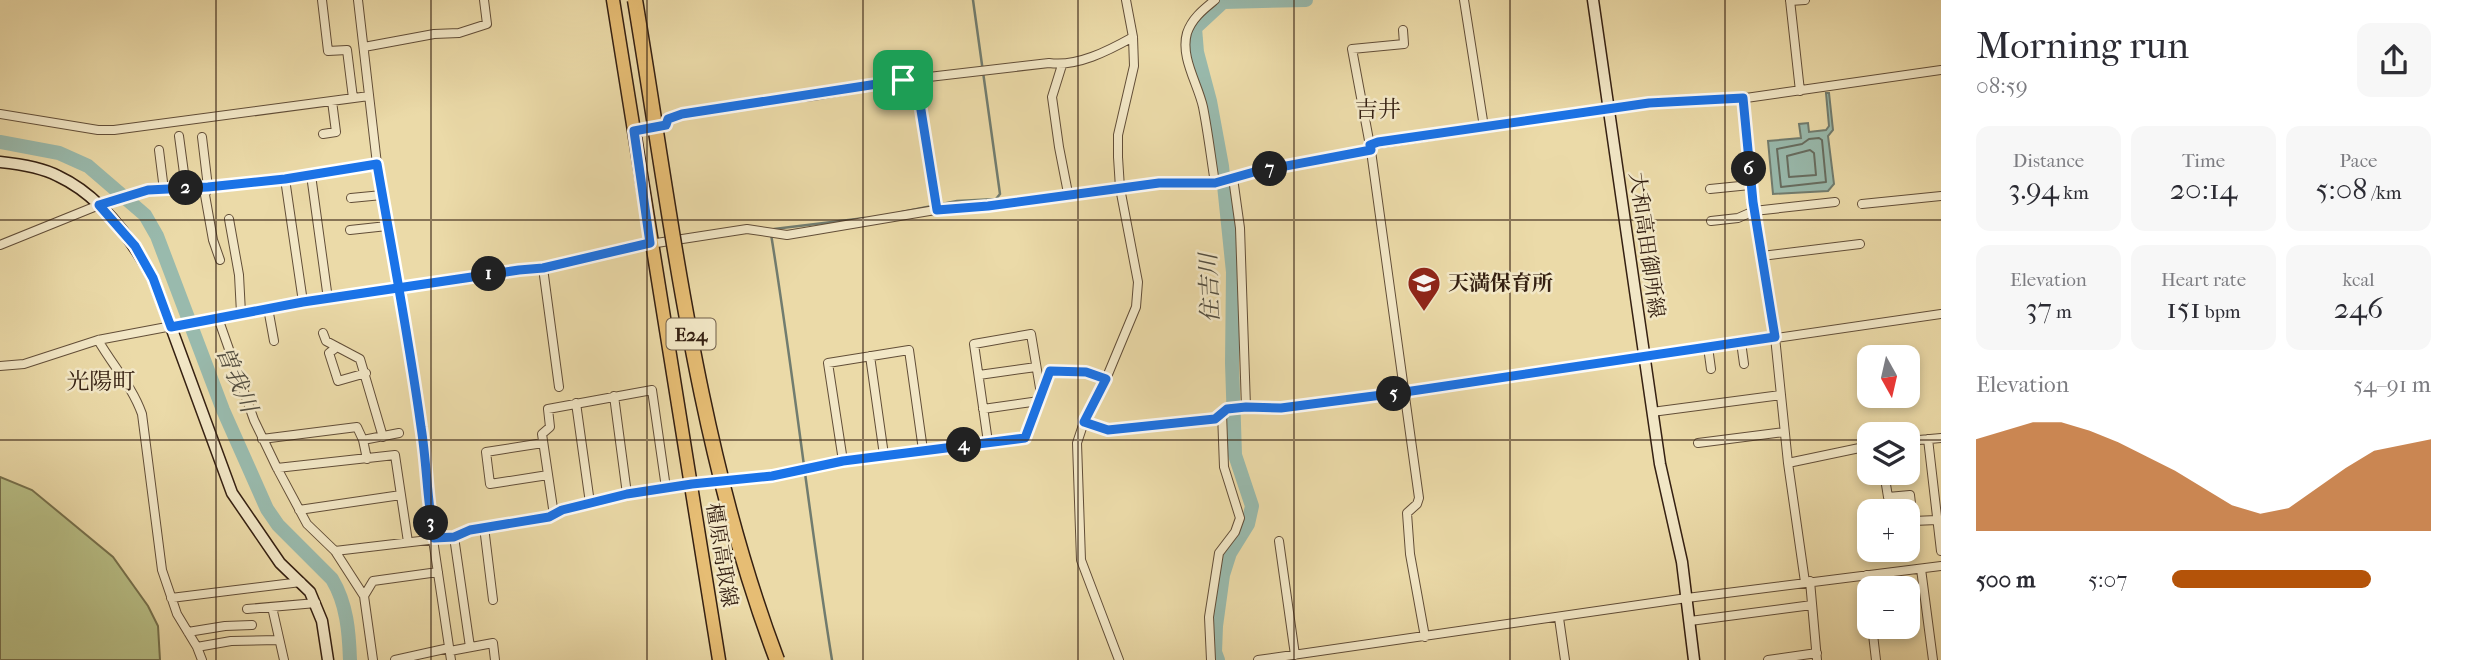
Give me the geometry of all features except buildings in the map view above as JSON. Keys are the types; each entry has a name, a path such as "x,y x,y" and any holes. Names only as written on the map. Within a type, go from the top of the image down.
{"highway":[{"name":"E24","path":"635,0 709,429 733,529 777,660"}],"main road":[{"name":"橿原高取線","path":"613,0 719,660"},
{"name":"大和高田御所線","path":"1593,0 1652,412 1660,464 1679,544 1694,660"},
{"path":"0,162 58,176 102,204 135,246 153,278 173,326 232,493 280,563 302,582 316,603 322,621 328,660"}],"street":[{"path":"322,0 328,51 347,50 353,99"},
{"path":"358,0 377,164 422,429 428,506 450,653"},
{"path":"363,47 434,34 459,33 487,24 484,0"},
{"path":"1119,660 1081,560 1077,443 1136,307 1138,282 1120,188 1118,135 1134,66 1133,37 1126,0"},
{"path":"1215,183 1202,103 1187,57 1185,41 1195,16 1216,0"},
{"path":"1464,0 1484,127"},
{"path":"1800,91 1790,1 1805,0"},
{"path":"1403,30 1404,44 1352,49 1370,148 1419,498 1417,504 1407,513 1410,554 1425,637"},
{"path":"634,131 666,125 668,119 682,114 984,70 1049,63 1062,65 1110,50 1133,37"},
{"path":"1062,65 1052,97 1068,193"},
{"path":"0,365 24,364 97,341 241,313 543,268 650,243 747,229 788,235 936,206 988,206 1068,193 1159,183 1215,183 1370,148 1484,127 1659,102 1743,98 1800,91 1941,70"},
{"path":"916,79 936,206"},
{"path":"0,114 97,130 114,130 369,96"},
{"path":"1743,98 1754,211 1775,337 1788,463 1812,605 1817,657 1768,660"},
{"path":"323,134 336,132 332,101"},
{"path":"179,136 186,188"},
{"path":"202,138 208,187 205,195 213,240 220,260"},
{"path":"159,150 164,190"},
{"path":"0,245 102,204 145,191 285,179 377,164"},
{"path":"310,175 328,299"},
{"path":"1233,178 1240,228 1246,407"},
{"path":"285,179 303,302"},
{"path":"1710,190 1751,185"},
{"path":"351,198 382,195"},
{"path":"1862,204 1941,196"},
{"path":"1712,221 1738,218 1754,211 1835,202"},
{"path":"229,219 239,275 241,313"},
{"path":"351,230 387,226"},
{"path":"1762,256 1860,244"},
{"path":"543,268 559,387"},
{"path":"268,308 274,341"},
{"path":"1084,422 1108,430 1215,419 1227,409 1281,408 1405,392 1941,314"},
{"path":"216,318 262,439 299,510 307,524 335,551 364,596 373,660"},
{"path":"323,333 327,341 360,359 383,437"},
{"path":"988,442 974,344 1031,334 1040,398"},
{"path":"97,341 136,397 142,414 162,570 171,598 202,660"},
{"path":"1741,342 1744,364"},
{"path":"337,347 330,353 338,382 366,373"},
{"path":"1708,347 1711,369"},
{"path":"843,461 828,363 909,350 923,450"},
{"path":"870,356 884,455"},
{"path":"979,375 1036,367"},
{"path":"335,551 454,537 470,530 554,515 562,510 627,494 772,476 884,455 1025,438 1050,371 1086,372 1106,379"},
{"path":"554,515 542,434 550,427 548,409 652,390 666,488"},
{"path":"1652,412 1781,395"},
{"path":"614,396 627,494"},
{"path":"983,409 1040,398"},
{"path":"576,403 590,503"},
{"path":"1211,660 1209,617 1219,553 1235,532 1240,518 1224,467 1222,413"},
{"path":"262,439 356,426 367,458"},
{"path":"1698,443 1784,432"},
{"path":"363,440 399,433"},
{"path":"1920,440 1941,438"},
{"path":"1928,439 1941,551"},
{"path":"543,443 486,452 490,484 548,475"},
{"path":"1788,463 1857,449"},
{"path":"277,468 395,455 408,542"},
{"path":"1886,485 1888,497 1910,495 1913,521 1938,519"},
{"path":"299,510 401,495"},
{"path":"484,527 493,600"},
{"path":"454,537 470,647"},
{"path":"1279,541 1295,655"},
{"path":"1258,660 1808,581 1941,566"},
{"path":"1921,569 1933,660"},
{"path":"364,596 373,581 438,572"},
{"path":"171,598 302,582"},
{"path":"247,609 316,603"},
{"path":"1690,621 1812,605"},
{"path":"272,607 284,660"},
{"path":"1559,618 1564,660"},
{"path":"188,632 252,625"},
{"path":"1874,639 1876,660"},
{"path":"197,647 231,641 279,640"},
{"path":"395,660 450,653 493,643 495,660"}],"green space":[{"path":"0,477 32,490 113,557 148,606 158,626 160,660 0,660"}],"water":[{"path":"1826,93 1829,93 1833,130 1828,136 1834,184 1828,191 1773,194 1768,141 1801,138 1799,124 1808,123 1809,132 1826,130 1829,126"}],"waterway":[{"path":"902,212 957,201 996,199 1000,194 973,0"},
{"name":"住吉川","path":"1218,660 1215,652 1216,626 1223,575 1230,553 1248,524 1252,506 1235,455 1233,272 1222,166 1210,101 1197,52 1195,28 1223,2 1306,0"},
{"name":"曽我川","path":"0,142 59,153 88,166 145,215 157,236 223,410 267,509 278,525 332,579 337,589 346,618 350,660"},
{"path":"832,660 771,234 774,229 865,218"}],"place":[{"name":"天満保育所","path":"1424,313"}],"district":[{"name":"吉井","path":"1378,109"},
{"name":"光陽町","path":"101,381"}],"route":[{"path":"903,80 813,96 682,114 668,119 666,125 634,131 650,243 574,263 441,281 398,289 303,302 171,327 153,278 135,246 99,205 148,190 285,179 377,164 398,289 422,429 428,506 434,538 454,537 470,530 549,517 562,510 627,494 772,476 843,461 1025,438 1050,371 1086,372 1106,379 1084,422 1108,430 1215,419 1227,409 1281,408 1405,392 1775,337 1753,202 1743,98 1649,103 1378,142 1370,145 1371,150 1254,172 1215,183 1159,183 1068,193 988,206 960,206 937,210 916,79 903,80"}]}
